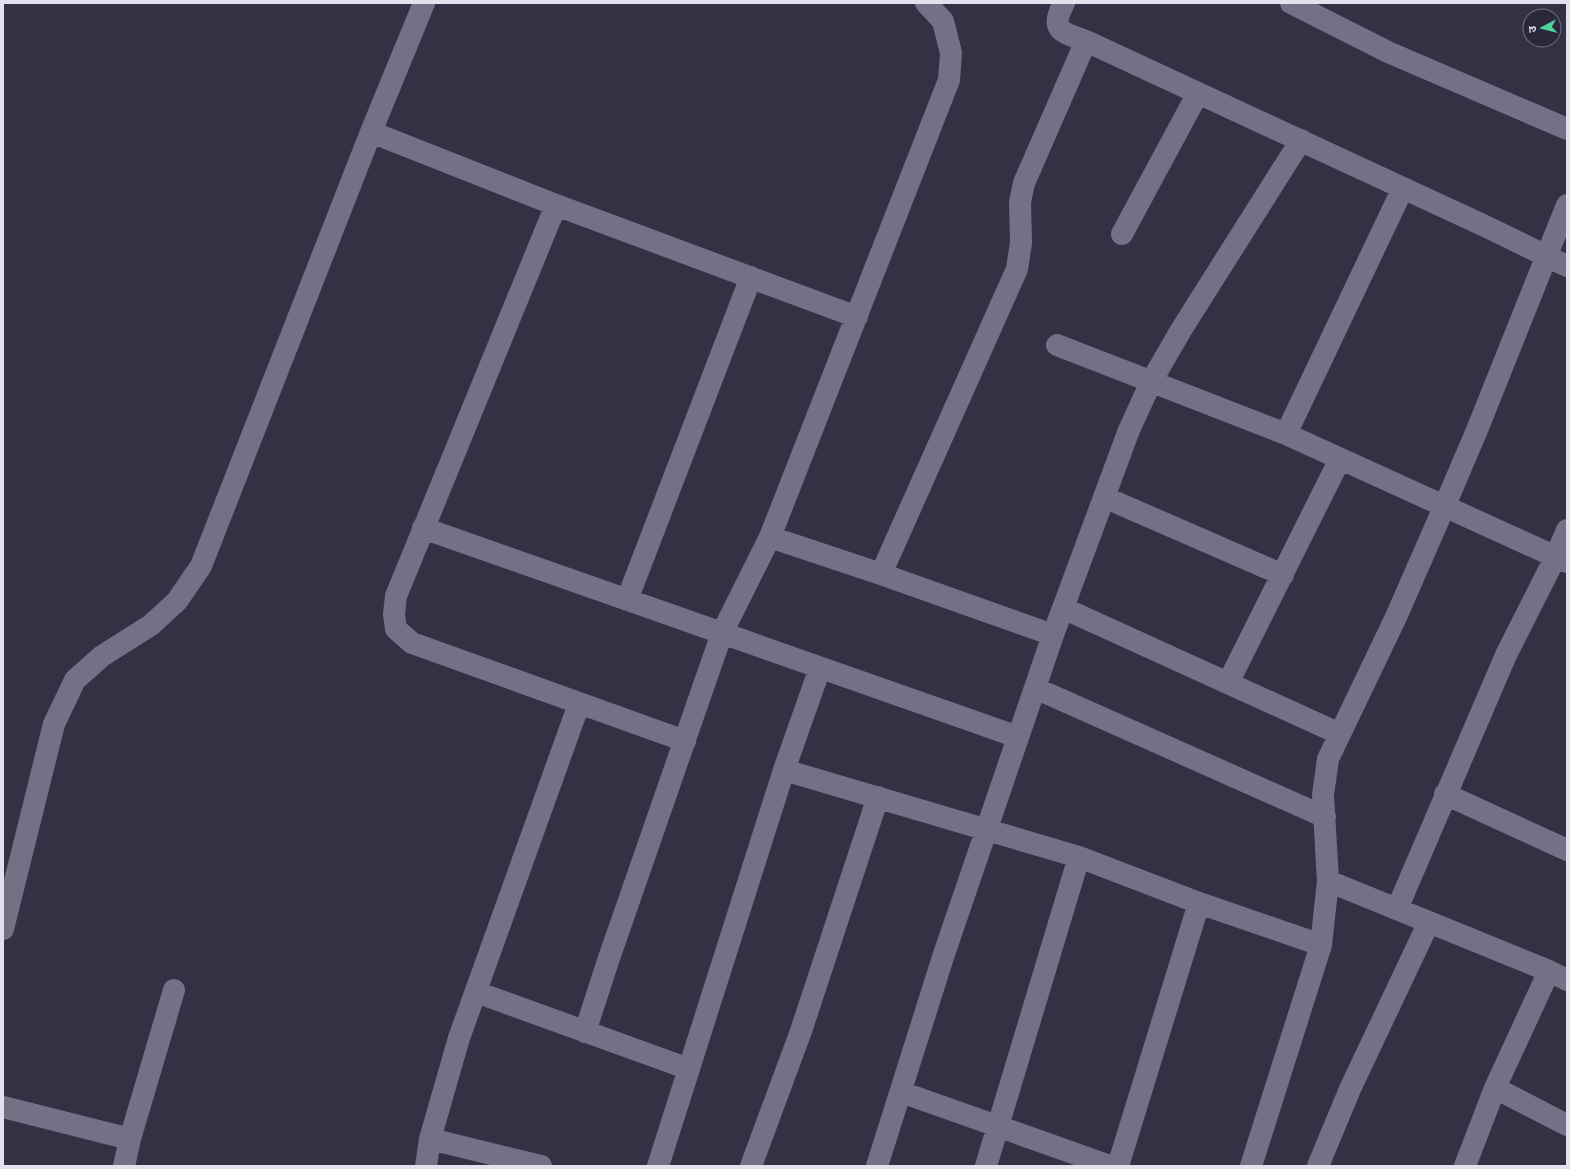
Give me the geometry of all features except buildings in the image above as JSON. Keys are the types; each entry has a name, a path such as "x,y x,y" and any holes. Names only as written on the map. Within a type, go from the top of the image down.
{"street":[{"path":"3,930 54,724 74,680 102,656 151,625 162,616 177,601 201,566 424,3"},
{"path":"585,1032 610,954 722,633 770,537 949,80 951,53 943,21 926,3"},
{"path":"1064,3 1056,19 1058,27 1063,32 1086,41 1301,140 1567,266"},
{"path":"1291,3 1388,52 1567,129"},
{"path":"881,574 1018,269 1021,243 1020,202 1024,183 1086,41"},
{"path":"1122,234 1198,93"},
{"path":"372,132 556,205 857,316"},
{"path":"877,1166 943,957 1018,737 1053,635 1129,430 1151,382 1210,282 1301,140"},
{"path":"1286,434 1403,188"},
{"path":"556,205 396,596 394,614 396,629 412,643 685,741"},
{"path":"1251,1166 1321,945 1328,881 1323,795 1328,759 1396,617 1445,505 1477,430 1567,205"},
{"path":"627,600 751,277"},
{"path":"1057,345 1286,434 1561,559"},
{"path":"1228,683 1340,458"},
{"path":"1104,497 1282,575"},
{"path":"423,528 1018,737"},
{"path":"1397,909 1445,794 1506,655 1561,559 1567,530"},
{"path":"770,537 881,574 1053,635"},
{"path":"1063,608 1340,734"},
{"path":"658,1166 784,770 820,668"},
{"path":"1035,688 1325,817"},
{"path":"426,1166 430,1139 459,1038 579,704"},
{"path":"784,770 1079,857 1199,903 1321,945"},
{"path":"1445,794 1567,850"},
{"path":"751,1166 801,1031 878,797"},
{"path":"986,1166 1079,857"},
{"path":"1328,881 1558,976 1495,1088 1465,1166"},
{"path":"1118,1166 1199,903"},
{"path":"1318,1166 1350,1089 1428,922"},
{"path":"124,1166 130,1139 174,990"},
{"path":"476,992 689,1069"},
{"path":"1495,1088 1567,1125"},
{"path":"901,1092 1110,1166"},
{"path":"3,1107 130,1139"},
{"path":"430,1139 541,1166"}]}
